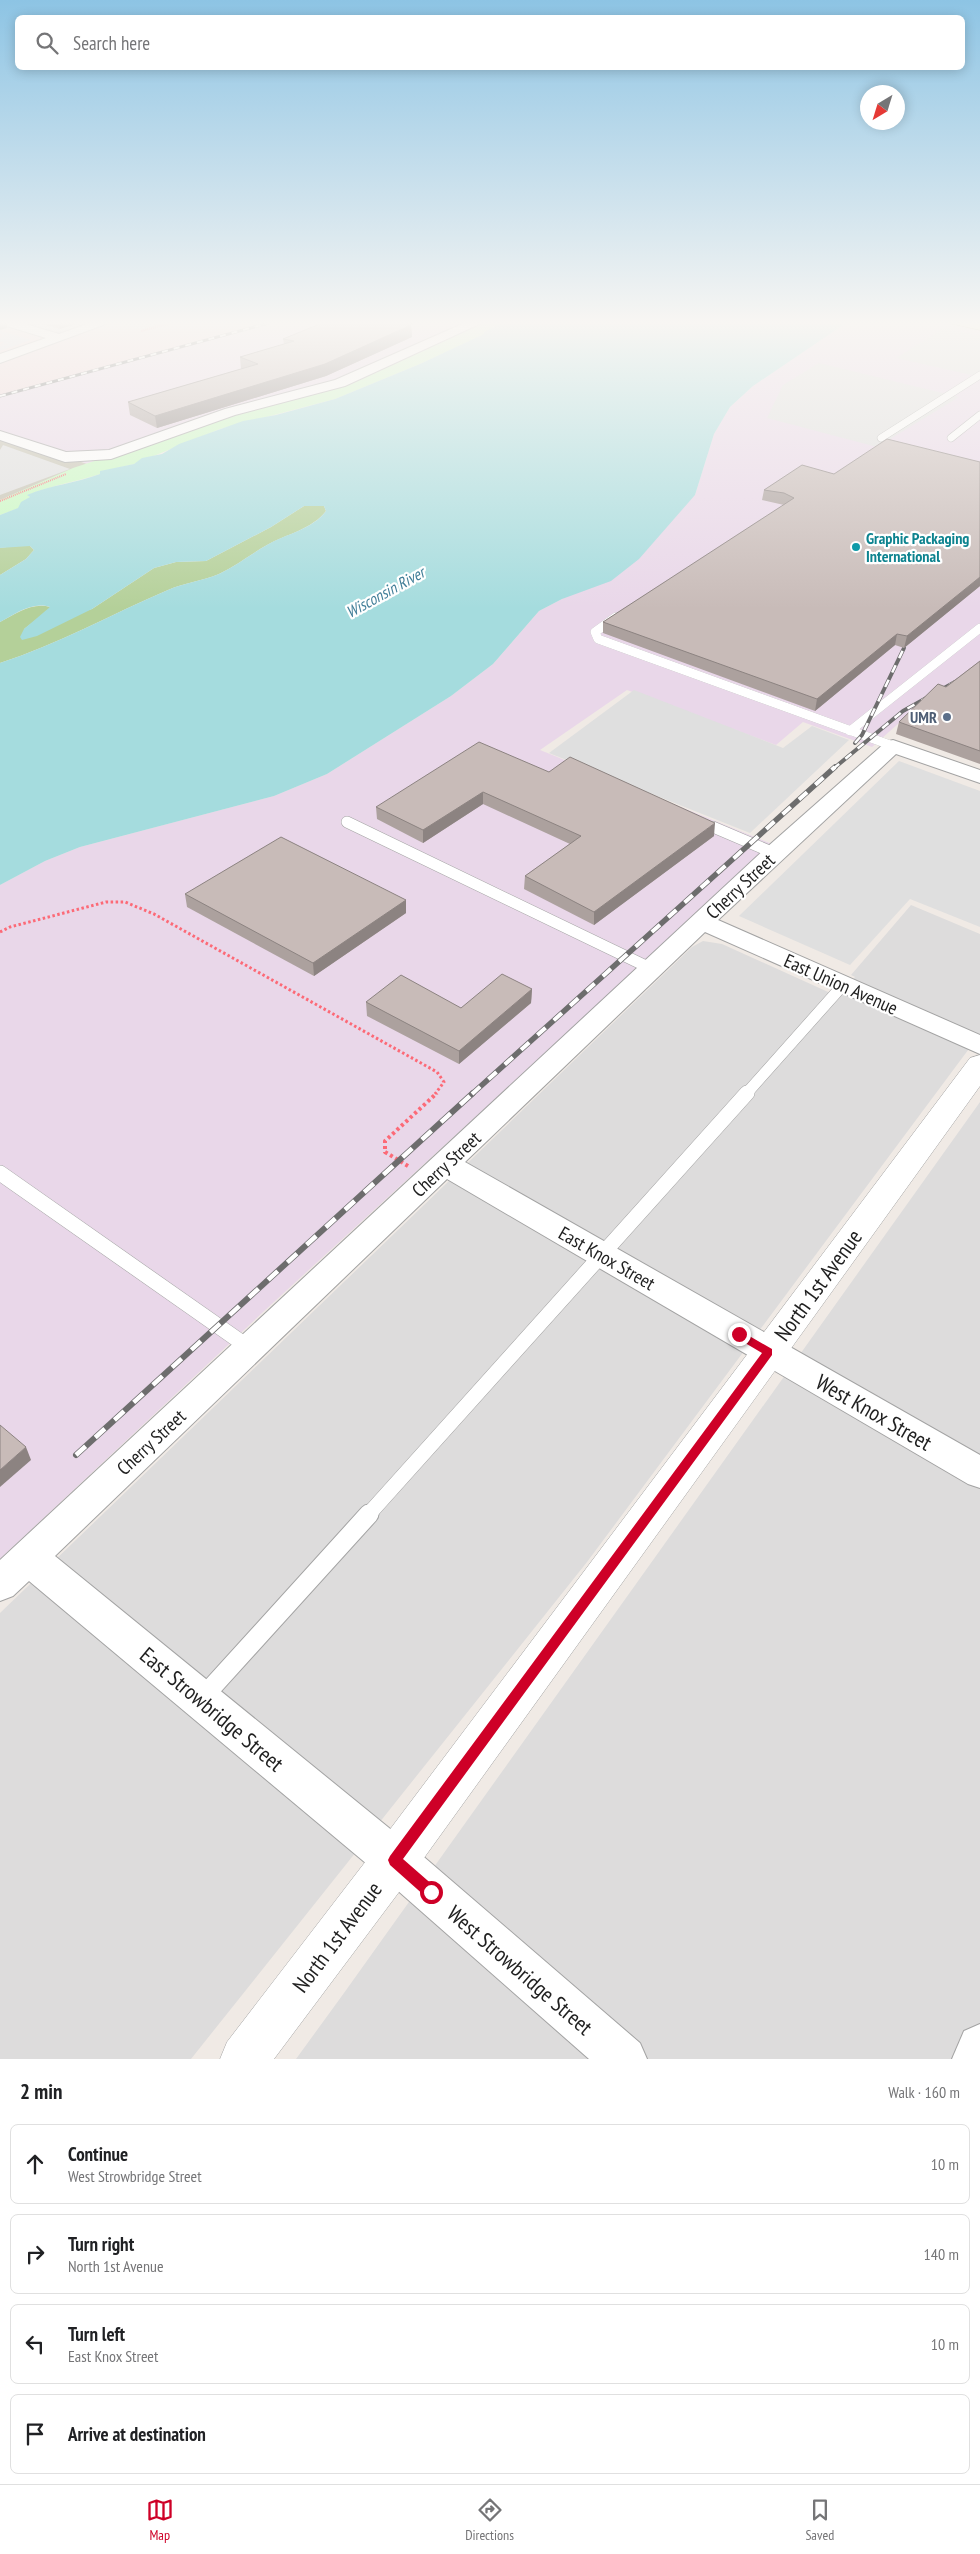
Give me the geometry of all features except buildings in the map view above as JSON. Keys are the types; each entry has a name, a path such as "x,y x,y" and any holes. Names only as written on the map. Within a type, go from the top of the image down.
{"street":[{"path":"0,434 65,457 88,458 119,452 216,417"},
{"path":"893,746 980,777"},
{"name":"Cherry Street","path":"0,1584 774,853 893,746"},
{"name":"East Union Avenue","path":"702,922 980,1045"},
{"name":"North 1st Avenue","path":"244,2059 395,1860 980,1064"},
{"name":"East Knox Street","path":"438,1172 603,1256 769,1352"},
{"name":"West Knox Street","path":"769,1352 980,1473"},
{"name":"East Strowbridge Street","path":"28,1558 395,1860"},
{"name":"West Strowbridge Street","path":"395,1860 624,2059"},
{"path":"975,2059 980,2047"}],"lane":[{"path":"880,438 913,417"},
{"path":"951,438 977,417"},
{"path":"628,610 595,632 598,639 893,746"},
{"path":"850,731 980,628"},
{"path":"347,822 652,969"},
{"path":"713,827 774,853"},
{"path":"200,1700 603,1256 843,985"},
{"path":"0,1173 251,1349"}],"path":[{"path":"0,501 58,478"},
{"path":"0,932 10,927 98,903 126,902 154,914 437,1072 443,1079 443,1086 385,1141 383,1148 388,1154 438,1172"}],"shaded area":[{"path":"0,417 229,417 87,464 0,434"},
{"path":"724,417 980,417 980,668 917,707 872,747 803,722 776,745 627,690 540,750 772,844 262,1313 0,1559 0,885 45,861 80,847 274,796 327,774 451,696 493,664 539,611 562,599 695,495 714,434"},
{"path":"767,417 926,417 877,447"},
{"path":"0,434 87,464 0,500"},
{"path":"3,445 70,469 0,495 0,450"},
{"path":"634,690 783,748 812,726 849,740 750,833 549,753"},
{"path":"899,761 980,791 980,927 910,899 850,965 739,916"},
{"path":"911,905 980,934 980,1034 587,1562 191,2059 0,2059 0,1613 692,947 703,941 722,944 837,996 855,977 851,975"},
{"path":"980,1102 980,2059 296,2059 344,1993"}],"green space":[{"path":"230,417 266,417 220,429 134,464 100,472 100,474 28,495 30,497 19,508 0,515 0,500 73,468"},
{"path":"304,506 324,506 326,511 314,522 267,545 219,574 168,590 64,638 0,663 0,622 18,612 30,607 50,607 49,610 24,629 92,609 154,568 176,562 206,561 271,527"},
{"path":"20,545 30,546 34,550 26,559 0,575 0,548"}],"water":[{"name":"Wisconsin River","path":"265,417 724,417 714,434 695,495 639,559 611,581 562,599 539,611 493,664 451,696 327,774 274,796 80,847 45,861 0,885 0,663 64,638 168,590 219,574 274,541 307,527 326,511 324,506 304,506 271,527 206,561 176,562 154,568 92,609 37,636 22,640 20,637 24,629 50,607 30,607 0,622 0,575 26,559 34,550 30,546 0,548 0,515 18,508 21,502 30,497 27,495 91,477 100,474 100,471 134,464 142,458 162,454 179,444 243,421"}],"railway":[{"path":"855,743 862,735 904,648"},
{"path":"833,769 903,711 980,668"},
{"path":"472,1094 835,767"},
{"path":"76,1455 473,1093"}],"place":[{"name":"Graphic Packaging International","path":"856,547"},
{"name":"UMR","path":"947,717"}],"route":[{"path":"431,1892 395,1860 769,1352 739,1334"}]}
